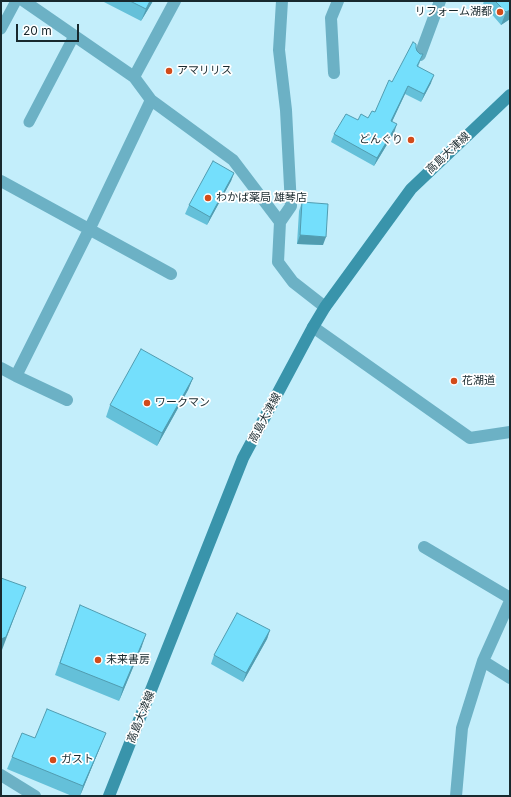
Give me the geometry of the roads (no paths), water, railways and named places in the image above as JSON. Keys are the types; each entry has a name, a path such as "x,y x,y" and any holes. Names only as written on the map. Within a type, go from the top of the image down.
{"main road":[{"name":"高島大津線","path":"109,796 243,458 313,327 325,307 411,189 510,95"}],"street":[{"path":"24,1 134,77 151,100 233,160 280,222"},
{"path":"134,77 175,1"},
{"path":"282,1 279,50 286,110 291,206 280,222 278,262 293,282 325,307"},
{"path":"334,72 332,18 338,1"},
{"path":"420,55 440,1"},
{"path":"16,376 89,230 151,100"},
{"path":"1,181 171,274"},
{"path":"313,327 470,438 510,432"},
{"path":"1,368 67,400"},
{"path":"424,547 510,598"},
{"path":"456,796 462,728 483,661 510,601"},
{"path":"483,661 510,678"},
{"path":"1,775 35,796"}],"lane":[{"path":"1,29 16,1"},
{"path":"29,122 74,36"}],"place":[{"name":"リフォーム湖都","path":"500,12"},
{"name":"アマリリス","path":"169,71"},
{"name":"どんぐり","path":"411,140"},
{"name":"わかば薬局 雄琴店","path":"208,198"},
{"name":"花湖道","path":"454,381"},
{"name":"ワークマン","path":"147,403"},
{"name":"未来書房","path":"98,660"},
{"name":"ガスト","path":"53,760"}]}
